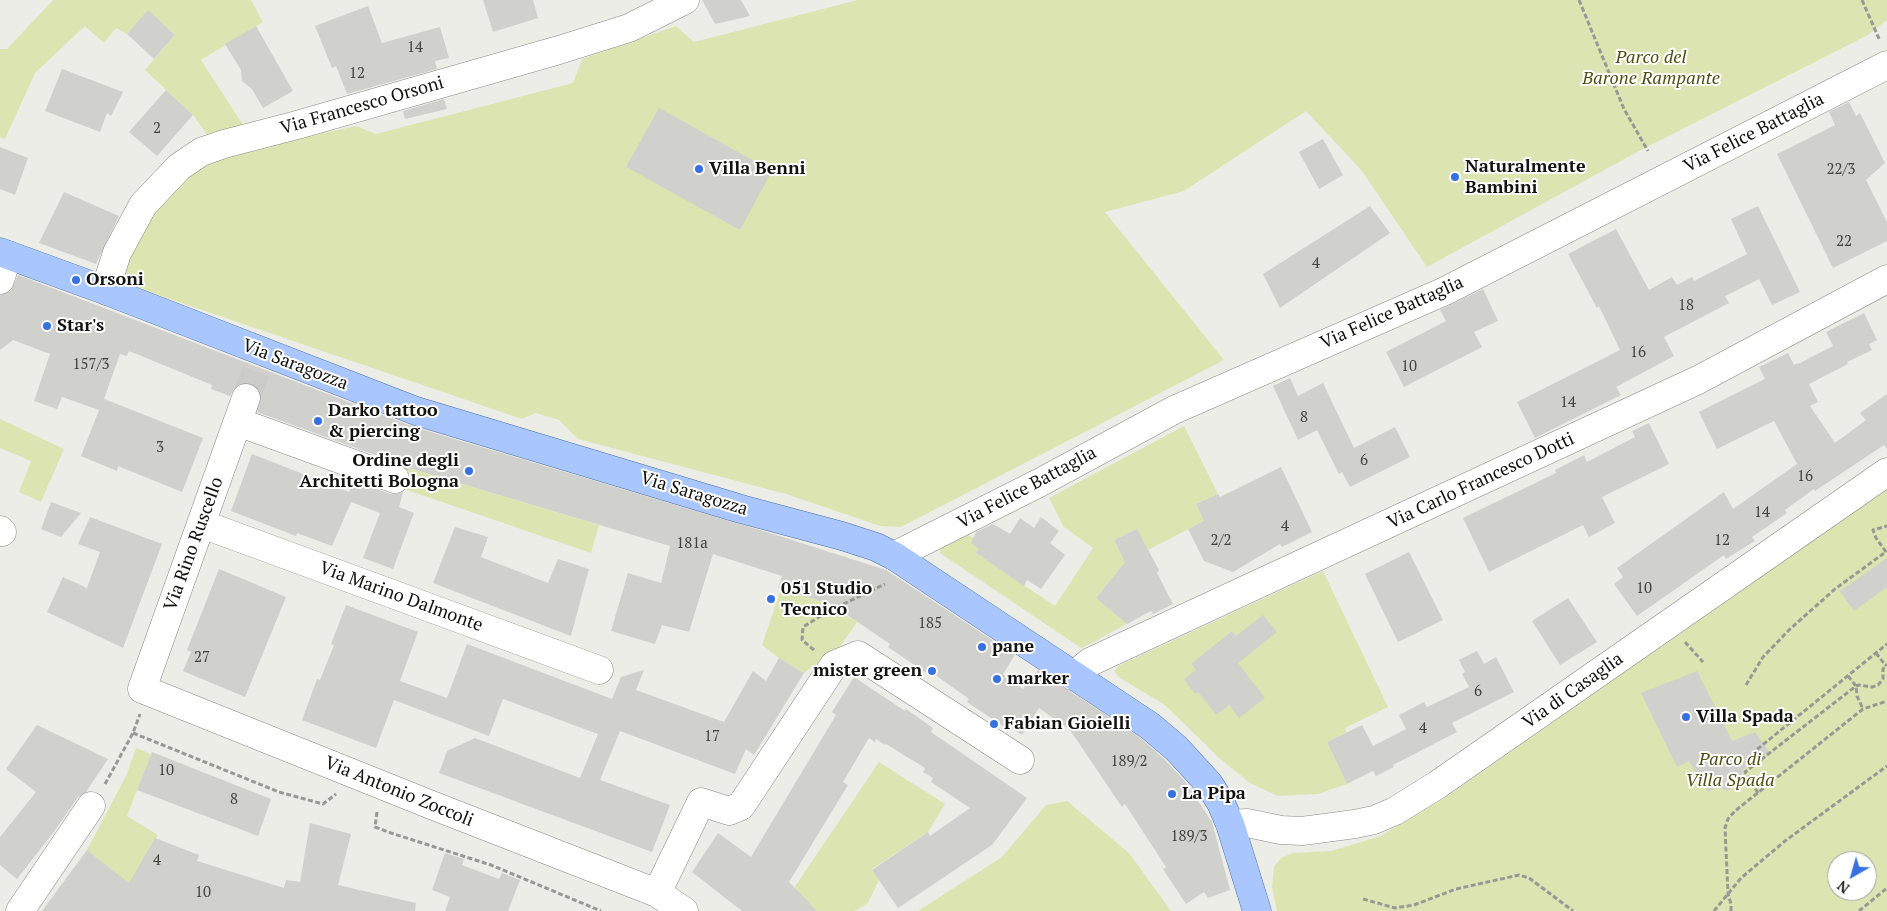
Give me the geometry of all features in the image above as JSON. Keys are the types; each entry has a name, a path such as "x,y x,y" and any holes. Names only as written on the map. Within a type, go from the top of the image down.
{"main road":[{"name":"Via Saragozza","path":"3,263 107,291 260,359 416,411 741,509 842,536 876,547 894,556 1150,726 1177,749 1209,784 1230,824 1257,911"}],"street":[{"name":"Via Francesco Orsoni","path":"107,291 108,280 117,253 143,205 179,168 201,152 559,50 629,28 685,0"},
{"name":"Via Felice Battaglia","path":"894,556 1039,483 1174,410 1445,290 1884,54"},
{"name":"Via Carlo Francesco Dotti","path":"1073,676 1090,662 1698,380 1887,279"},
{"name":"Via Rino Ruscello","path":"142,698 242,410 395,479"},
{"name":"Via di Casaglia","path":"1230,824 1247,823 1281,830 1302,831 1374,820 1395,811 1437,785 1887,472"},
{"name":"Via Marino Dalmonte","path":"202,524 600,670"},
{"path":"657,893 700,802 730,811 741,806 834,665 858,655 1020,760"},
{"name":"Via Antonio Zoccoli","path":"142,698 434,806 657,893 684,911"},
{"path":"20,911 91,806"}],"path":[{"path":"1579,0 1624,109 1648,152"},
{"path":"1862,0 1884,54"},
{"path":"1746,685 1763,657 1790,629 1835,589 1886,552 1873,530 1887,526"},
{"path":"834,665 802,640 803,627 827,612 886,584"},
{"path":"1762,761 1755,751 1887,644"},
{"path":"1758,793 1745,772 1762,761 1859,684 1872,688 1878,684 1883,679 1883,669 1886,665 1876,653"},
{"path":"1848,676 1856,686 1857,696 1863,709"},
{"path":"91,806 117,765 133,734 142,698"},
{"path":"1731,911 1728,894 1725,828 1728,819 1863,709 1887,701"},
{"path":"133,734 279,792 323,804 341,792"},
{"path":"1714,911 1741,878 1785,841 1887,766"},
{"path":"377,809 378,816 375,827 491,865 601,911"},
{"path":"1363,899 1395,908 1414,905 1456,889 1519,875 1529,878 1573,911"},
{"path":"1859,911 1887,888"}],"green space":[{"path":"53,0 251,0 263,22 201,60 245,128 211,140 193,115 145,70 175,35 148,11 127,34 116,28 104,43 85,26 35,73 5,139 0,137 0,49 7,49"},
{"name":"Parco del Barone Rampante","path":"858,0 1887,0 1887,20 1868,35 1639,151 1427,267 1362,171 1306,111 1184,191 1105,212 1224,360 901,527 880,526 786,494 578,439 559,420 536,413 522,419 117,281 154,209 196,166 227,154 356,126 376,134 573,83 582,59 676,26 694,42"},
{"path":"0,419 64,449 41,502 19,492 31,461 0,448"},
{"path":"1184,426 1218,494 1196,504 1204,521 1148,550 1137,529 1114,540 1125,562 1096,598 1128,623 1094,642 1081,648 940,553 941,546 966,534 973,538 973,544 979,549 976,553 1055,606 1093,548 1064,527 1049,498"},
{"path":"409,468 599,525 591,553 404,489"},
{"name":"Parco di Villa Spada","path":"1887,489 1887,911 1277,911 1272,887 1274,867 1281,858 1293,853 1331,851 1381,836 1449,795"},
{"path":"1323,571 1388,707 1345,728 1347,732 1327,742 1347,784 1318,794 1278,796 1250,783 1219,758 1165,705 1120,678 1114,671 1120,665"},
{"path":"781,589 821,601 857,622 840,647 804,673 762,645"},
{"path":"136,748 151,754 127,816 158,835 129,883 113,874 114,872 87,850 126,776"},
{"path":"879,762 945,804 928,832 872,869 879,880 868,903 855,911 817,911 792,891"},
{"path":"1067,801 1129,853 1171,911 918,911 1002,857 1046,805"}],"building":[{"path":"483,0 533,0 538,18 493,32"},
{"path":"702,0 741,0 750,16 715,24"},
{"path":"368,6 382,43 440,27 449,58 435,61 437,69 347,94 336,66 332,68 315,26"},
{"path":"148,10 175,35 154,59 127,34"},
{"path":"256,26 293,91 263,108 252,89 242,81 241,70 225,44"},
{"path":"62,69 123,92 111,116 107,113 100,132 45,111"},
{"path":"166,90 193,115 157,156 129,132"},
{"path":"444,99 447,109 405,119 403,111"},
{"path":"1849,102 1856,116 1860,113 1885,163 1866,180 1887,222 1887,241 1833,268 1777,154 1835,125 1829,112"},
{"name":"Villa Benni","path":"659,108 772,171 740,230 626,167"},
{"path":"1323,139 1343,175 1319,189 1299,152"},
{"path":"0,147 28,158 15,195 0,189"},
{"path":"64,192 119,216 96,264 39,243"},
{"path":"1370,206 1390,233 1280,308 1263,274"},
{"path":"1758,206 1800,292 1772,305 1759,279 1725,296 1729,303 1664,337 1674,356 1616,387 1621,395 1535,438 1517,402 1620,350 1599,306 1597,308 1568,254 1616,229 1649,290 1672,277 1677,285 1692,277 1694,281 1747,254 1731,219"},
{"path":"18,275 411,426 773,534 886,570 1015,655 1003,674 1023,689 1038,670 1141,738 1164,759 1184,780 1212,822 1230,890 1208,898 1204,892 1186,904 1163,869 1166,867 1125,804 1122,807 1070,730 1039,708 1022,735 1009,726 1007,729 967,702 969,699 934,674 932,677 888,647 890,644 825,600 821,601 778,588 782,576 713,554 689,632 662,625 655,644 611,631 628,573 661,583 670,546 409,468 408,471 400,464 257,412 261,395 258,388 252,384 244,383 236,386 230,396 211,389 212,385 129,351 127,356 120,354 104,399 203,438 182,492 118,466 117,471 81,456 99,410 62,397 57,409 34,401 50,354 13,340 0,350 0,295 11,291"},
{"path":"1483,289 1498,321 1474,332 1482,347 1404,387 1386,352 1446,321 1440,310"},
{"path":"1864,313 1877,340 1869,344 1872,350 1809,384 1818,402 1810,406 1835,443 1866,420 1860,413 1887,394 1887,449 1884,445 1815,491 1814,489 1785,510 1787,513 1752,537 1755,541 1726,559 1724,555 1637,616 1614,584 1623,577 1617,568 1724,492 1733,509 1797,464 1774,421 1717,449 1699,412 1765,379 1759,367 1788,353 1794,365 1798,364 1833,346 1826,332"},
{"path":"1290,378 1298,396 1323,383 1354,448 1395,427 1410,457 1350,487 1342,472 1339,474 1317,430 1298,440 1273,386"},
{"path":"1649,423 1669,464 1602,497 1615,523 1589,537 1583,525 1489,572 1463,518 1556,473 1555,470 1584,455 1587,462 1635,437 1632,431"},
{"path":"252,454 349,492 353,480 390,494 403,492 399,507 414,513 393,569 363,558 380,513 351,502 332,546 297,533 296,536 231,511"},
{"path":"1281,467 1312,532 1282,547 1280,544 1233,572 1204,561 1188,529 1204,521 1196,504 1218,494 1220,497"},
{"path":"51,502 81,513 61,537 41,529"},
{"path":"90,517 162,544 123,648 47,612 63,577 87,588 100,552 78,544"},
{"path":"1041,517 1059,531 1050,543 1065,555 1041,589 1027,580 1024,586 976,553 979,549 971,543 976,532 993,524 1010,534 1020,518 1034,528"},
{"path":"455,527 488,537 481,557 548,583 558,559 589,569 571,636 433,583"},
{"path":"1137,529 1159,570 1157,573 1173,604 1153,614 1151,611 1127,624 1096,598 1125,562 1114,540"},
{"path":"1409,552 1443,620 1398,642 1365,574"},
{"path":"1887,558 1887,587 1854,611 1840,591"},
{"path":"219,569 286,597 245,697 183,671 191,652 187,650"},
{"path":"1568,598 1597,642 1560,665 1532,621"},
{"path":"346,605 418,632 400,681 447,698 467,644 612,699 621,677 644,670 636,690 724,722 753,671 766,681 779,658 804,673 754,755 746,749 735,774 620,731 600,780 670,805 652,852 439,773 447,751 475,738 580,778 598,734 503,699 489,736 394,700 376,748 302,720 317,679 320,680 334,645 331,644"},
{"path":"1263,615 1277,632 1238,663 1265,698 1239,718 1229,705 1216,715 1198,692 1195,694 1184,679 1196,670 1191,664 1232,631 1236,636"},
{"path":"1477,651 1484,664 1496,657 1514,692 1452,723 1457,732 1393,765 1394,767 1376,776 1373,771 1347,784 1327,742 1362,725 1373,746 1406,729 1399,715 1424,702 1427,707 1469,687 1462,674 1465,672 1459,660"},
{"name":"Villa Spada","path":"1697,671 1732,741 1755,732 1769,752 1743,769 1739,784 1727,791 1719,786 1708,792 1689,761 1677,767 1641,693"},
{"path":"854,677 905,711 906,709 933,728 931,732 1027,798 992,845 898,908 872,870 928,832 930,836 970,808 931,782 933,778 923,772 925,768 886,744 876,739 875,742 869,738 843,782 848,785 789,882 817,911 742,911 692,872 718,833 751,857 836,715 832,712"},
{"path":"37,725 108,759 86,792 78,797 17,879 0,865 0,837 36,792 6,769"},
{"path":"152,752 271,799 258,836 137,790"},
{"path":"310,823 351,834 338,885 416,903 415,911 42,911 87,850 129,883 155,838 199,855 197,861 284,888 286,880 300,882"},
{"path":"445,853 464,859 462,865 499,879 502,873 520,880 508,911 445,911 450,897 432,890"}],"tunnel":[{"path":"246,398 258,366"}],"place":[{"name":"Villa Benni","path":"699,169"},
{"name":"Naturalmente Bambini","path":"1455,177"},
{"name":"Orsoni","path":"76,280"},
{"name":"Star's","path":"47,326"},
{"name":"Darko tattoo & piercing","path":"318,421"},
{"name":"Ordine degli Architetti Bologna","path":"469,471"},
{"name":"051 Studio Tecnico","path":"771,599"},
{"name":"pane","path":"982,647"},
{"name":"mister green","path":"932,671"},
{"name":"marker","path":"997,679"},
{"name":"Villa Spada","path":"1686,717"},
{"name":"Fabian Gioielli","path":"994,724"},
{"name":"La Pipa","path":"1172,794"}]}
